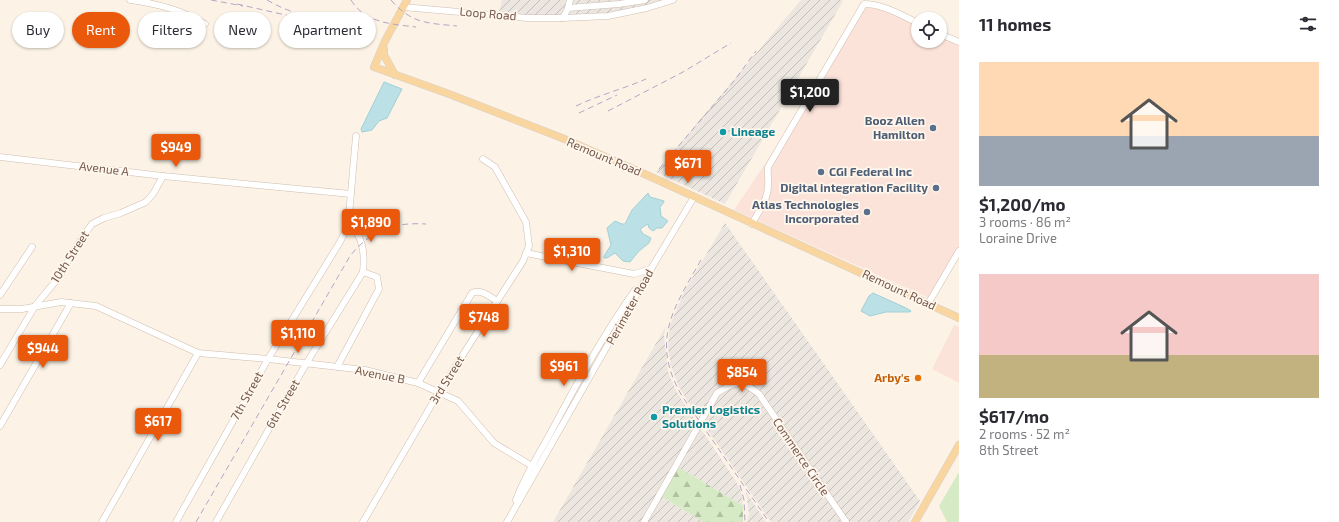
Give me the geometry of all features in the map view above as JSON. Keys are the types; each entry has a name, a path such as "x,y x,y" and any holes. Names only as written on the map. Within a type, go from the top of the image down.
{"main road":[{"path":"395,75 384,56 385,43 407,0"},
{"name":"Remount Road","path":"385,43 372,66 562,138 959,318"},
{"path":"915,522 959,444"}],"street":[{"path":"130,0 156,5 176,12"},
{"path":"563,18 570,0"},
{"path":"568,8 619,4 645,0"},
{"name":"Loop Road","path":"403,7 527,18 563,18 608,16 647,8 673,0"},
{"path":"752,224 767,196 768,167 859,10 864,4 874,4 911,20"},
{"path":"947,37 959,42"},
{"name":"7th Street","path":"176,522 268,359 340,242 350,222 350,194 356,136"},
{"name":"Avenue A","path":"0,157 163,176 350,194"},
{"name":"3rd Street","path":"363,522 439,392 524,261 530,246 526,222 495,167 482,159"},
{"name":"10th Street","path":"0,365 35,306 59,277 80,241 92,224 146,202 153,194 163,176"},
{"name":"Perimeter Road","path":"535,467 600,359 649,271 694,197"},
{"path":"337,367 379,289 377,277 363,272 364,257 362,243 357,231 350,222"},
{"path":"0,295 32,247"},
{"path":"928,304 959,251"},
{"path":"526,253 634,274 649,271"},
{"path":"508,520 517,495 535,467 571,393 623,307 649,271"},
{"name":"6th Street","path":"216,522 306,364 363,272"},
{"path":"418,383 472,293 476,291 484,293 497,301"},
{"name":"Avenue B","path":"0,309 22,309 61,302 96,306 198,353 366,370 418,383 458,401 494,443 535,467"},
{"path":"0,426 71,303"},
{"path":"102,522 198,353"},
{"path":"593,356 600,359"},
{"name":"Commerce Circle","path":"644,522 717,393 733,384 746,384 759,394 846,522"}],"shaded area":[{"path":"502,0 673,0 608,16 498,15"},
{"path":"801,0 843,1 725,204 656,172"},
{"path":"864,4 874,4 911,20 911,48 947,48 947,37 959,42 959,251 931,299 734,210 803,107"},
{"path":"725,223 920,501 908,522 771,522 679,387 671,366 668,348 670,325 685,290"},
{"path":"954,325 959,327 959,383 932,369"},
{"path":"666,326 664,335 668,372 675,389 735,480 741,491 743,506 676,466 659,495 703,522 553,522"},
{"path":"746,492 766,522 747,522 749,514"}],"green space":[{"path":"678,467 743,506 743,522 703,522 661,496"},
{"path":"959,472 959,522 947,522 939,506"}],"water":[{"path":"384,82 402,89 387,118 379,121 372,130 362,132 361,129"},
{"path":"648,193 650,197 664,201 660,207 661,216 668,221 662,228 657,228 653,231 649,228 648,224 640,229 643,234 651,238 649,243 639,251 630,262 623,261 615,253 607,258 604,258 611,245 607,228 615,221 625,224 632,210"},
{"path":"873,293 911,311 886,312 870,316 861,311 869,296"}],"railway":[{"path":"211,0 243,6"},
{"path":"267,0 292,12"},
{"path":"351,0 357,8 371,18 397,25 416,27"},
{"path":"391,0 406,14 413,18 428,23 457,26"},
{"path":"237,4 279,14"},
{"path":"608,111 683,72 731,43"},
{"path":"659,169 734,81 756,51"},
{"path":"576,106 646,79"},
{"path":"579,113 617,95"},
{"path":"196,522 350,256 366,240 393,226 403,224 426,224"},
{"path":"701,260 674,310 669,326 667,342 668,358 672,376 682,396 769,522"},
{"path":"740,485 744,500 745,522"}],"place":[{"name":"Booz Allen Hamilton","path":"933,128"},
{"name":"Lineage","path":"723,132"},
{"name":"CGI Federal Inc","path":"821,172"},
{"name":"Digital integration Facility","path":"936,188"},
{"name":"Atlas Technologies Incorporated","path":"867,212"},
{"name":"Arby's","path":"918,378"},
{"name":"Premier Logistics Solutions","path":"654,417"}]}
